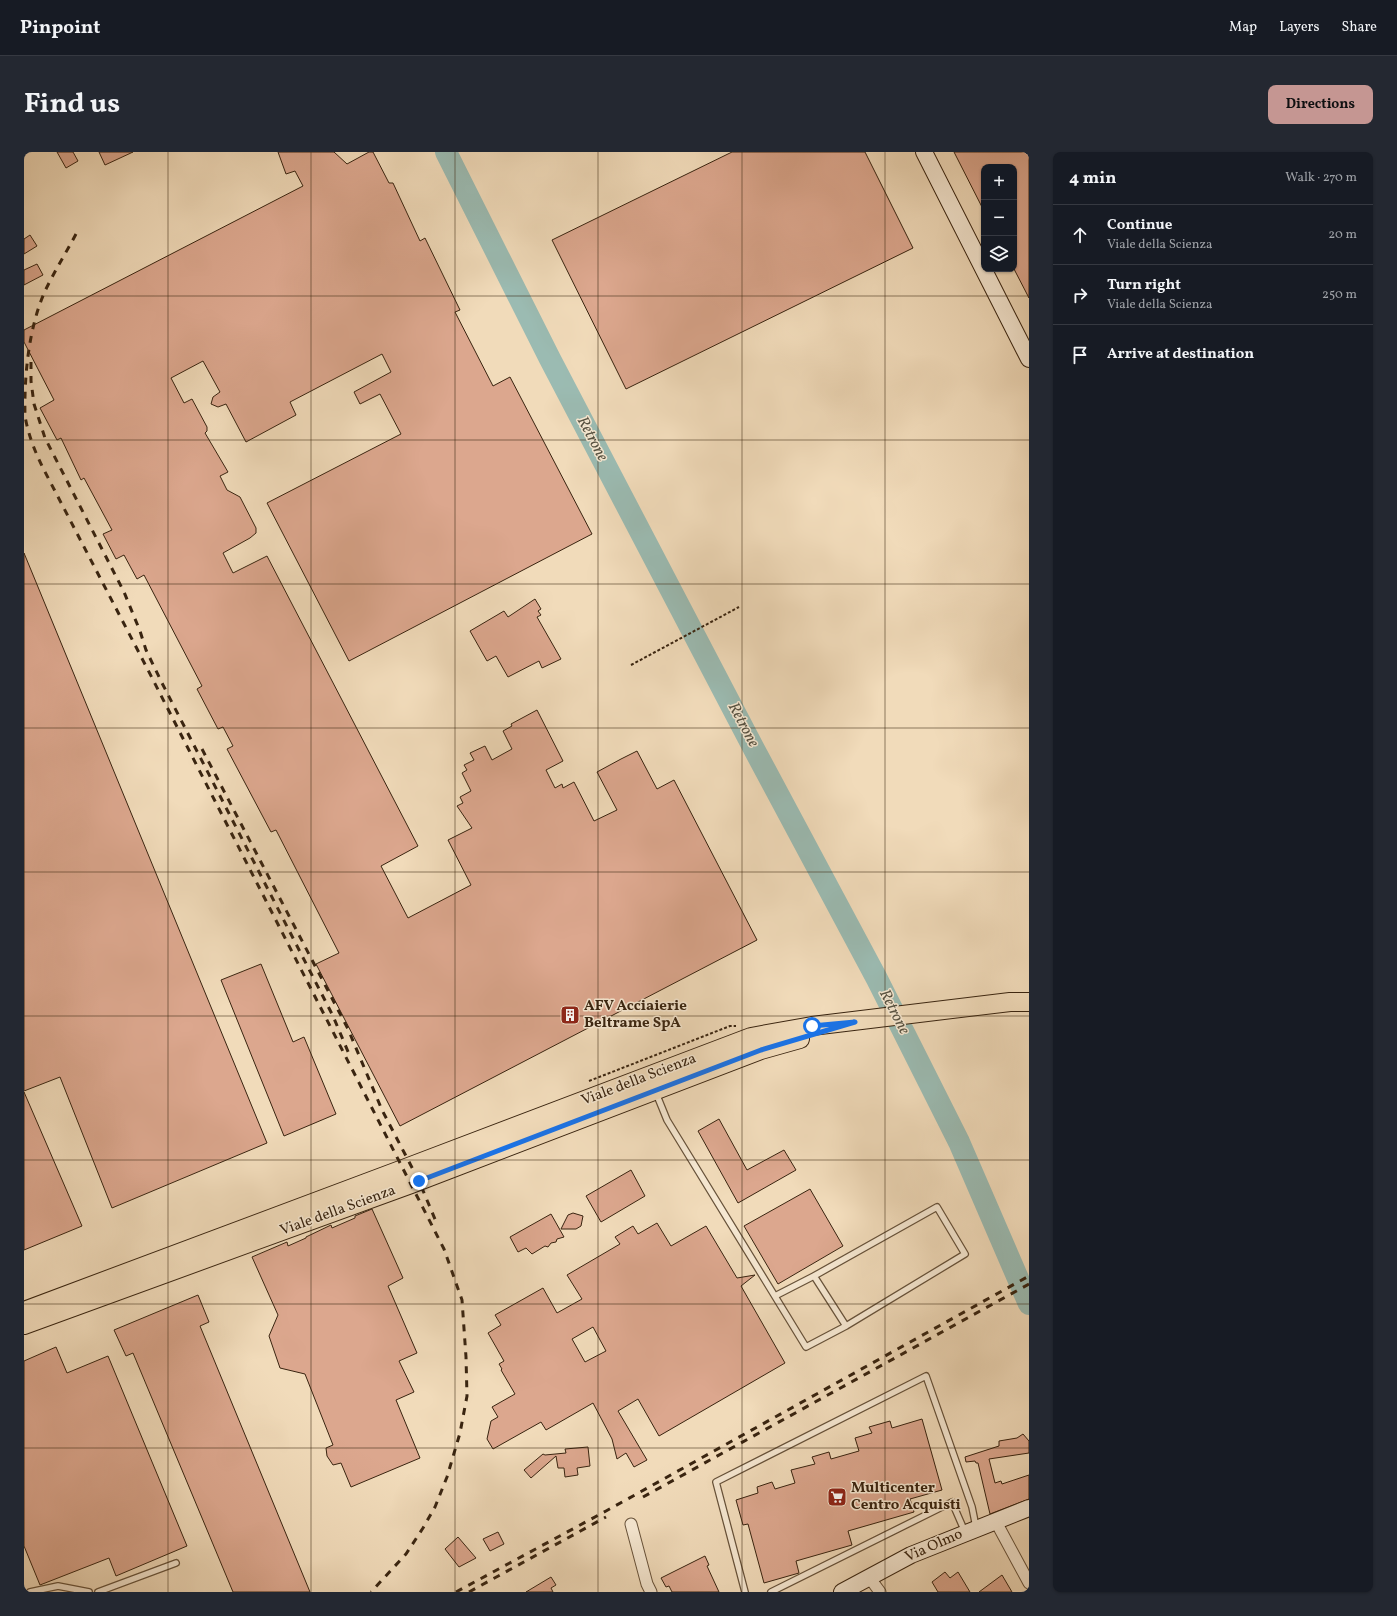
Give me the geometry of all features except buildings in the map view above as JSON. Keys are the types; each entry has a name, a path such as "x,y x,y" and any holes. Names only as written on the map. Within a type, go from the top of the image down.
{"main road":[{"name":"Viale della Scienza","path":"24,1311 418,1164 751,1037 812,1026 855,1022 1010,1002 1029,1002"},
{"name":"Viale della Scienza","path":"24,1325 411,1184 761,1050 855,1022"}],"street":[{"path":"924,152 1029,359"},
{"name":"Via Olmo","path":"842,1592 911,1555 995,1520 1029,1508"},
{"path":"995,1520 1029,1583"},
{"path":"631,1524 647,1584 651,1592"},
{"path":"869,1577 880,1592"}],"lane":[{"path":"655,1091 667,1120 806,1347 846,1326 965,1254 936,1207 814,1276 775,1296"},
{"path":"814,1276 846,1326"},
{"path":"745,1592 716,1482 926,1376 972,1507 970,1530"},
{"path":"770,1592 952,1502 970,1530"},
{"path":"98,1592 176,1563"},
{"path":"30,1592 58,1586 89,1592"}],"path":[{"path":"631,665 739,607"}],"waterway":[{"name":"Retrone","path":"446,152 550,359 754,749 877,979 959,1142 1029,1304"}],"railway":[{"path":"76,234 48,285 36,315 32,332 27,366 25,400 25,416 32,443 43,468 444,1249 462,1300 467,1396 460,1433 447,1477 435,1507 406,1554 371,1592"},
{"path":"31,362 31,381 34,404 45,438 124,592 146,650 162,683 333,1016 349,1054"},
{"path":"202,749 348,1029 382,1110 419,1181 437,1224"},
{"path":"456,1592 606,1511 1029,1276"},
{"path":"643,1497 1029,1284"},
{"path":"469,1592 606,1517"}],"place":[{"name":"AFV Acciaierie Beltrame SpA","path":"570,1015"},
{"name":"Multicenter Centro Acquisti","path":"837,1497"}],"route":[{"path":"419,1181 761,1050 855,1022 812,1026"}]}
